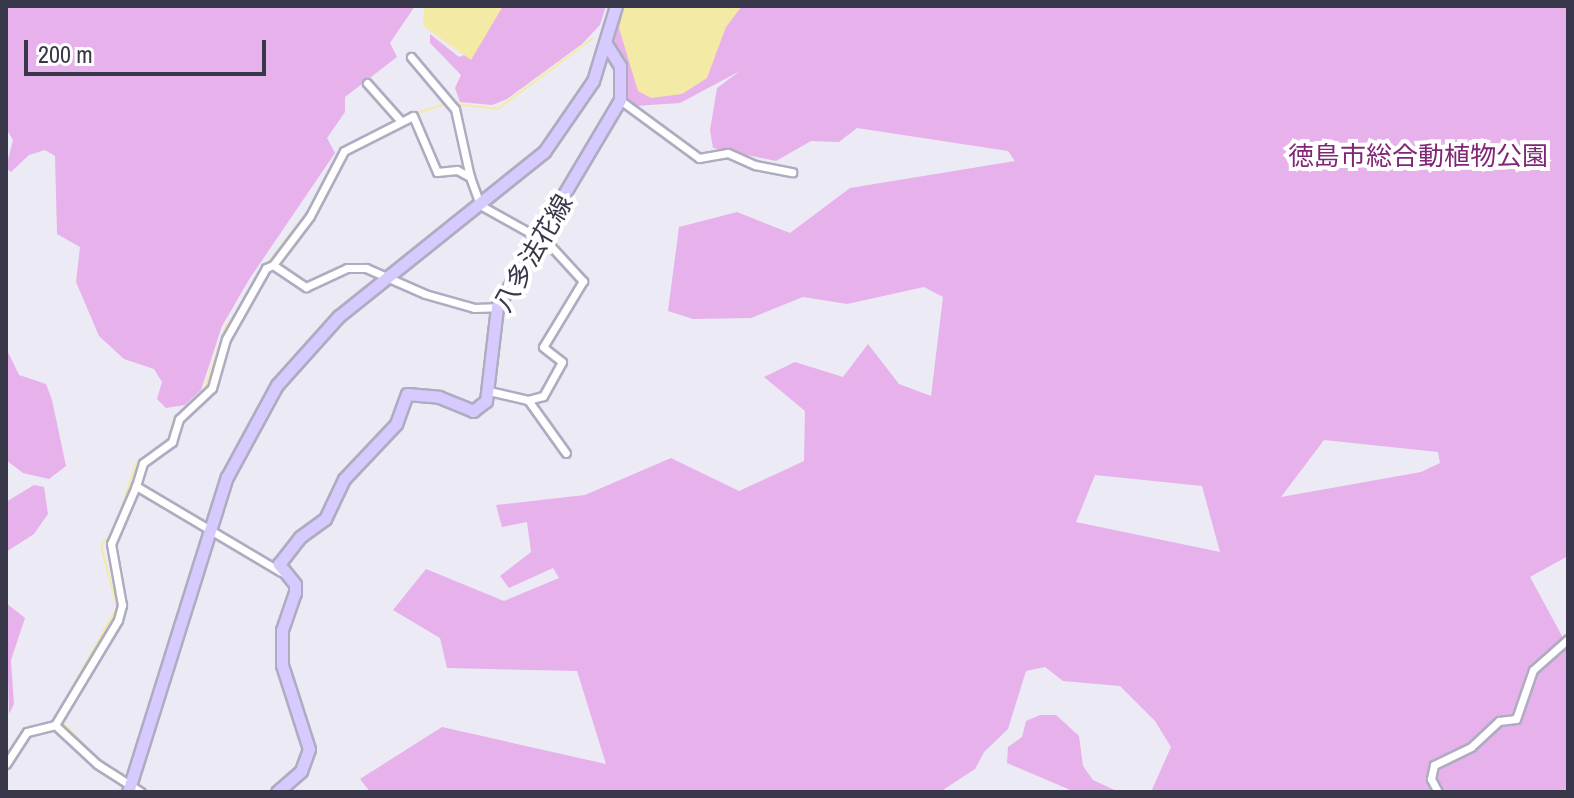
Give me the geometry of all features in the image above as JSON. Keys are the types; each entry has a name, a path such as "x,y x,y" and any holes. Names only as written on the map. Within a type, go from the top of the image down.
{"main road":[{"name":"八多法花線","path":"133,790 209,531 244,438 277,385 305,350 387,276 480,205 565,128 593,81 616,6"},
{"path":"606,44 620,66 620,100"},
{"name":"八多法花線","path":"489,391 497,307 620,100"},
{"path":"277,792 301,771 309,749 282,665 282,630 295,593 295,584 281,572 279,564 300,537 325,519 344,479 396,424 407,394 439,397 473,411 486,401 489,391"}],"street":[{"path":"411,57 455,109 470,177 480,205 540,238 583,281 543,347 562,362 555,382 543,396 528,400 489,391"},
{"path":"367,83 399,119"},
{"path":"620,100 699,158 728,153 755,165 792,172"},
{"path":"6,764 27,732 55,725 118,620 122,605 111,544 143,463 172,442 179,419 212,388 226,339 266,268 273,265 310,216 344,151 399,119 413,116 437,172 457,170 470,177"},
{"path":"273,265 306,287 347,268 366,268 465,306 497,307"},
{"path":"528,400 566,453"},
{"path":"136,486 281,572"},
{"path":"1438,792 1431,779 1434,765 1471,747 1499,721 1516,719 1525,707 1533,670 1568,639"},
{"path":"55,725 133,790"}],"green space":[{"path":"6,6 415,6 390,43 397,57 345,97 345,112 327,138 335,153 250,278 222,326 201,390 185,405 166,408 157,399 162,382 154,369 124,359 99,336 76,282 80,247 57,234 55,156 45,150 29,155 11,172 6,168 13,140 6,128"},
{"path":"498,6 606,6 600,25 582,44 507,99 492,105 460,102 455,88 461,75 430,43 430,34 459,57 472,52"},
{"name":"徳島市総合動植物公園","path":"622,6 1568,6 1568,556 1530,577 1568,647 1568,792 1151,792 1171,747 1155,721 1120,686 1063,681 1045,667 1026,671 1008,729 984,752 975,769 940,792 370,792 360,779 442,727 606,764 577,671 447,668 440,638 393,610 426,569 504,601 559,578 553,568 509,588 500,576 531,552 527,522 502,527 496,505 585,495 671,458 739,491 804,461 805,411 764,377 795,362 843,377 868,344 899,384 931,396 943,297 924,287 847,304 803,297 751,318 693,319 668,311 679,227 737,212 790,233 850,188 1015,161 1008,151 857,128 839,142 811,141 776,161 713,148 710,130 717,88 740,71 680,103 634,106 624,101 621,60 612,42","holes":["1324,440 1438,452 1440,463 1421,472 1281,497","1095,475 1202,486 1220,552 1076,522"]},
{"path":"6,348 19,375 46,384 52,400 66,466 49,479 23,473 6,460"},
{"path":"34,485 44,487 48,514 34,534 6,552 6,502"},
{"path":"6,603 25,618 11,660 14,704 9,714"},
{"path":"1040,715 1056,715 1079,736 1083,766 1093,780 1119,792 1075,792 1007,763 1008,747 1022,737 1026,721"}],"shaded area":[{"path":"424,6 503,6 471,60 423,26"},
{"path":"624,6 742,6 726,27 707,78 682,94 651,98 638,91 619,28"}],"waterway":[{"path":"454,104 498,109 593,38"},
{"path":"413,114 448,103"},
{"path":"352,151 389,132"},
{"path":"268,263 308,211 336,159"},
{"path":"204,391 226,326 237,313"},
{"path":"168,440 174,417 188,406"},
{"path":"117,522 136,463 144,458"},
{"path":"57,715 117,607 101,546 115,528"},
{"path":"60,720 101,762 128,778"},
{"path":"137,784 150,792"}]}
